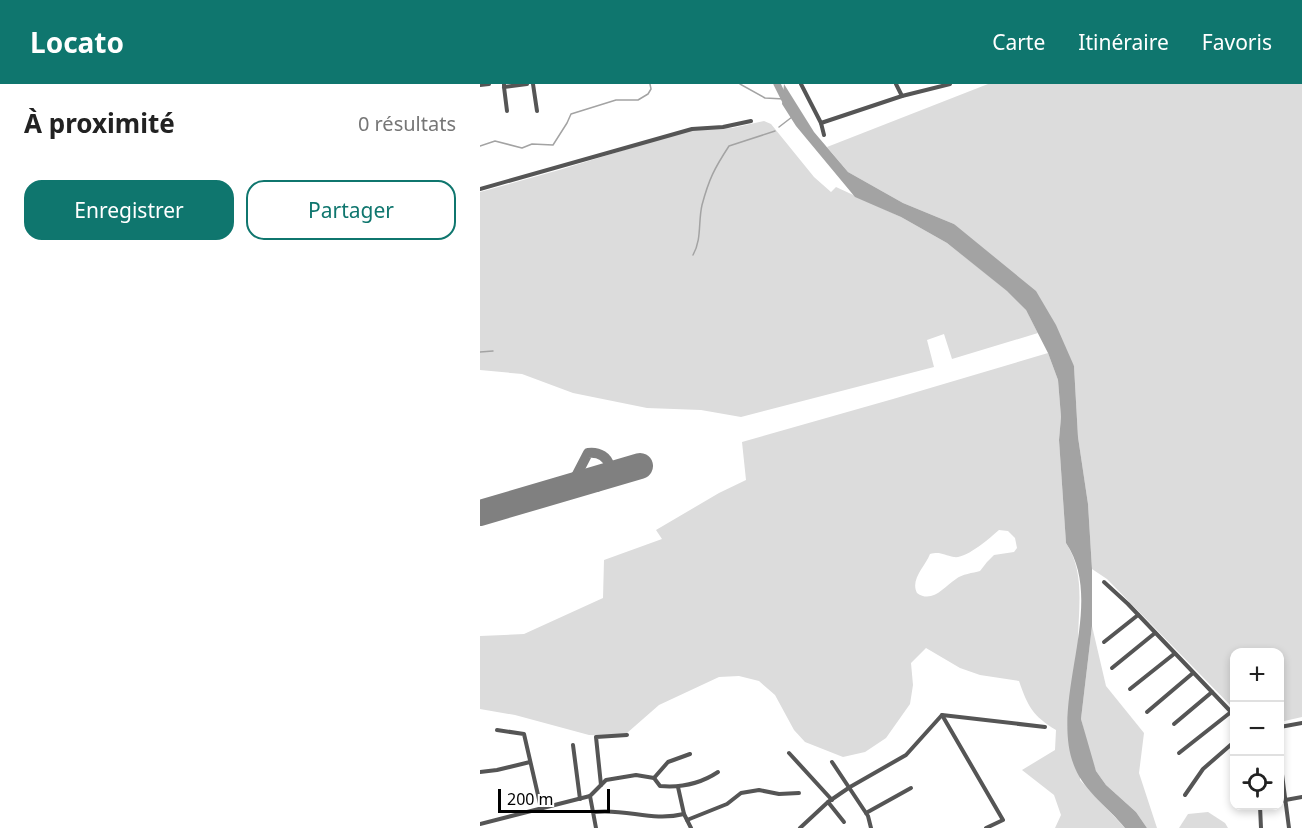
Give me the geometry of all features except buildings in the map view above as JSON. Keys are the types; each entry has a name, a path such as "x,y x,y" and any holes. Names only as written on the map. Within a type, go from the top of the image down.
{"street":[{"path":"480,85 489,84"},
{"path":"507,111 504,85 527,84"},
{"path":"533,84 537,111"},
{"path":"801,84 821,123 824,135"},
{"path":"896,84 902,96"},
{"path":"821,123 902,96 951,84"},
{"path":"480,189 692,129 723,127 751,121"},
{"path":"1104,582 1230,710"},
{"path":"1104,642 1138,615"},
{"path":"1113,668 1155,633"},
{"path":"1130,689 1174,654"},
{"path":"1147,712 1193,673"},
{"path":"1174,724 1212,692"},
{"path":"942,715 1045,728"},
{"path":"800,828 830,801 850,787 906,755 942,715"},
{"path":"942,715 1003,820 986,828"},
{"path":"1179,753 1230,715"},
{"path":"1284,726 1302,723"},
{"path":"497,730 523,732 542,808"},
{"path":"602,785 596,737 627,735"},
{"path":"573,745 579,799"},
{"path":"1185,795 1203,769 1230,745"},
{"path":"789,753 830,801 844,822"},
{"path":"654,778 668,762 690,754"},
{"path":"480,772 530,762"},
{"path":"832,762 866,813 871,828"},
{"path":"480,824 590,796 606,780 629,776 654,778 660,786 678,787 705,781 718,772"},
{"path":"1284,786 1289,828"},
{"path":"678,787 684,814 691,828"},
{"path":"866,813 911,788"},
{"path":"687,820 727,804 741,793 759,790 779,794 799,793"},
{"path":"590,796 596,828"},
{"path":"1286,800 1302,796"},
{"path":"594,812 615,810 668,818 684,814"},
{"path":"1260,810 1261,828"}],"shaded area":[{"path":"784,84 814,132 848,172 903,203 954,224 1036,291 1056,325 1074,366 1078,437 1088,504 1092,569 1092,626 1081,719 1096,771 1106,785 1136,812 1147,828 1125,828 1091,792 1079,777 1068,742 1068,714 1080,624 1081,595 1077,568 1066,543 1059,440 1061,417 1058,380 1048,353 1026,310 1007,291 947,243 901,217 855,197 796,126 782,104"},
{"path":"988,84 1302,84 1302,717 1284,721 1284,648 1230,648 1230,705 1107,579 1092,569 1088,504 1078,437 1074,366 954,224 903,203 848,172 827,147"},
{"path":"764,121 771,124 814,177 831,192 836,187 901,217 947,243 1008,291 1026,310 1038,333 952,359 944,334 927,340 934,367 741,417 701,410 647,408 573,393 522,374 480,370 480,192 693,129 732,128"},
{"path":"1048,353 1058,380 1061,417 1059,440 1066,543 1073,555 1079,581 1080,780 1125,828 1055,828 1061,815 1054,795 1022,770 1055,750 1056,730 1032,710 1019,681 980,675 960,668 926,648 911,663 913,685 910,704 886,738 865,752 843,757 805,742 794,730 775,695 759,681 739,676 719,677 659,705 627,733 620,736 589,735 515,715 480,709 480,636 524,634 603,598 604,560 662,539 656,530 746,480 742,442","holes":["999,530 1008,531 1015,538 1017,548 1014,552 994,555 980,571 958,577 933,596 922,596 917,593 915,583 930,554 939,553 959,557 978,547"]},
{"path":"1092,626 1106,686 1144,733 1139,773 1157,828 1147,828 1136,812 1106,785 1096,771 1090,755 1081,719"},
{"path":"1208,812 1225,823 1228,828 1179,828 1188,814"}],"waterway":[{"path":"480,146 495,141 522,148 532,144 553,145 571,114 616,100 638,100 648,94 651,89 650,84"},
{"path":"740,84 765,98 784,99"},
{"path":"777,84 785,100"},
{"path":"779,127 792,117"},
{"path":"693,255 698,243 701,211 707,188 729,146 775,131"},
{"path":"480,352 493,351"}],"taxiway":[{"path":"558,490 574,480 588,453 596,453 607,460 610,471 604,483 597,487 579,484"}],"runway":[{"path":"480,513 640,466"}]}
